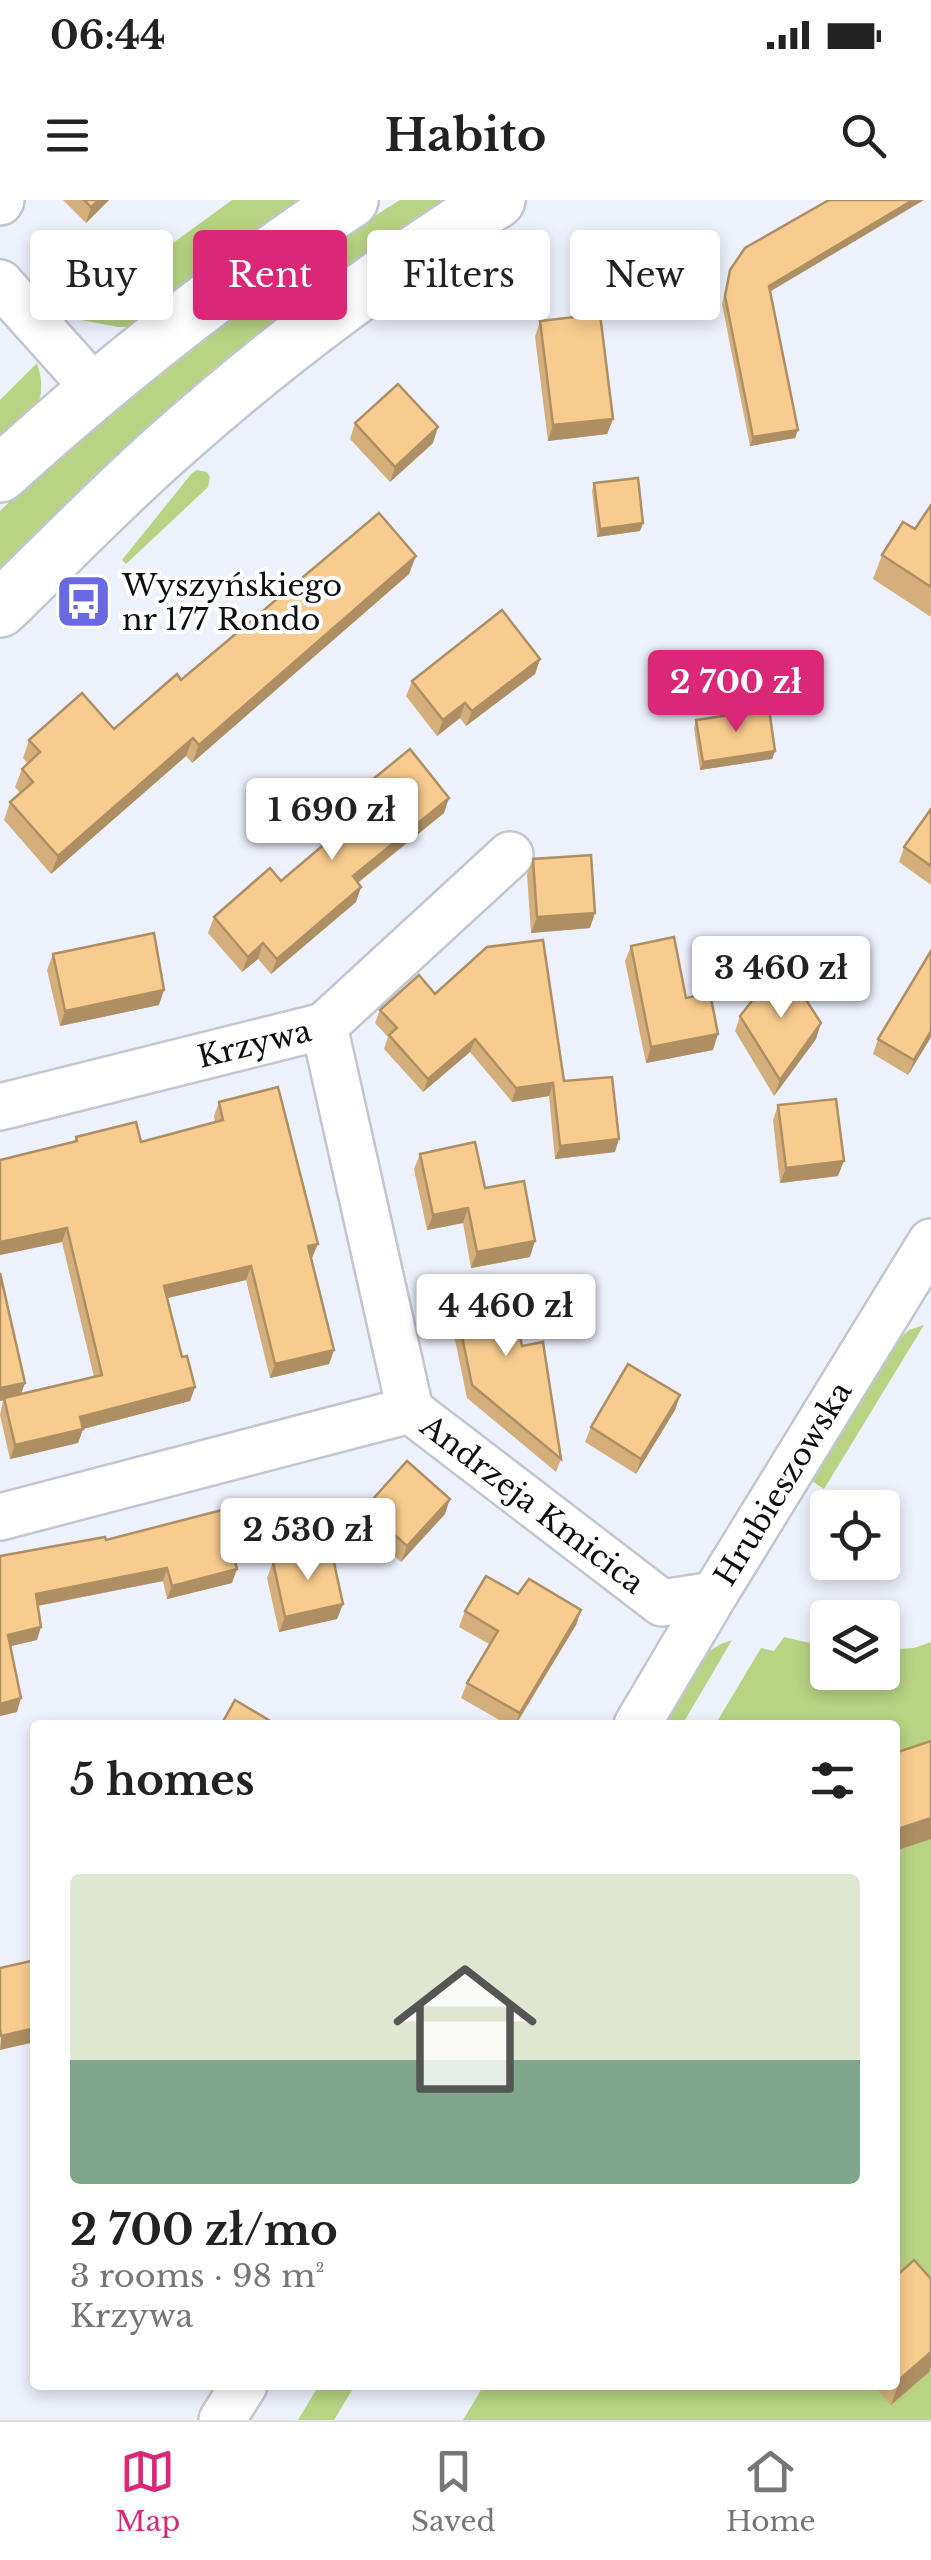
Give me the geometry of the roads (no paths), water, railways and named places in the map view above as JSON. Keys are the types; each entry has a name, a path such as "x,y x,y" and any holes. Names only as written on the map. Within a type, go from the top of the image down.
{"main road":[{"path":"0,474 96,390 207,302 350,200"},
{"path":"0,609 143,469 264,365 346,303 497,200"}],"street":[{"path":"0,283 96,390"},
{"name":"Krzywa","path":"0,1107 324,1026 510,855"},
{"name":"Andrzeja Kmicica","path":"324,1026 410,1410 662,1603 714,1595"},
{"name":"Hrubieszowska","path":"640,1720 931,1242"},
{"name":"Andrzeja Kmicica","path":"0,1517 410,1410"},
{"path":"222,2420 241,2390"}],"place":[{"name":"Wyszyńskiego nr 177 Rondo","path":"83,602"}]}
